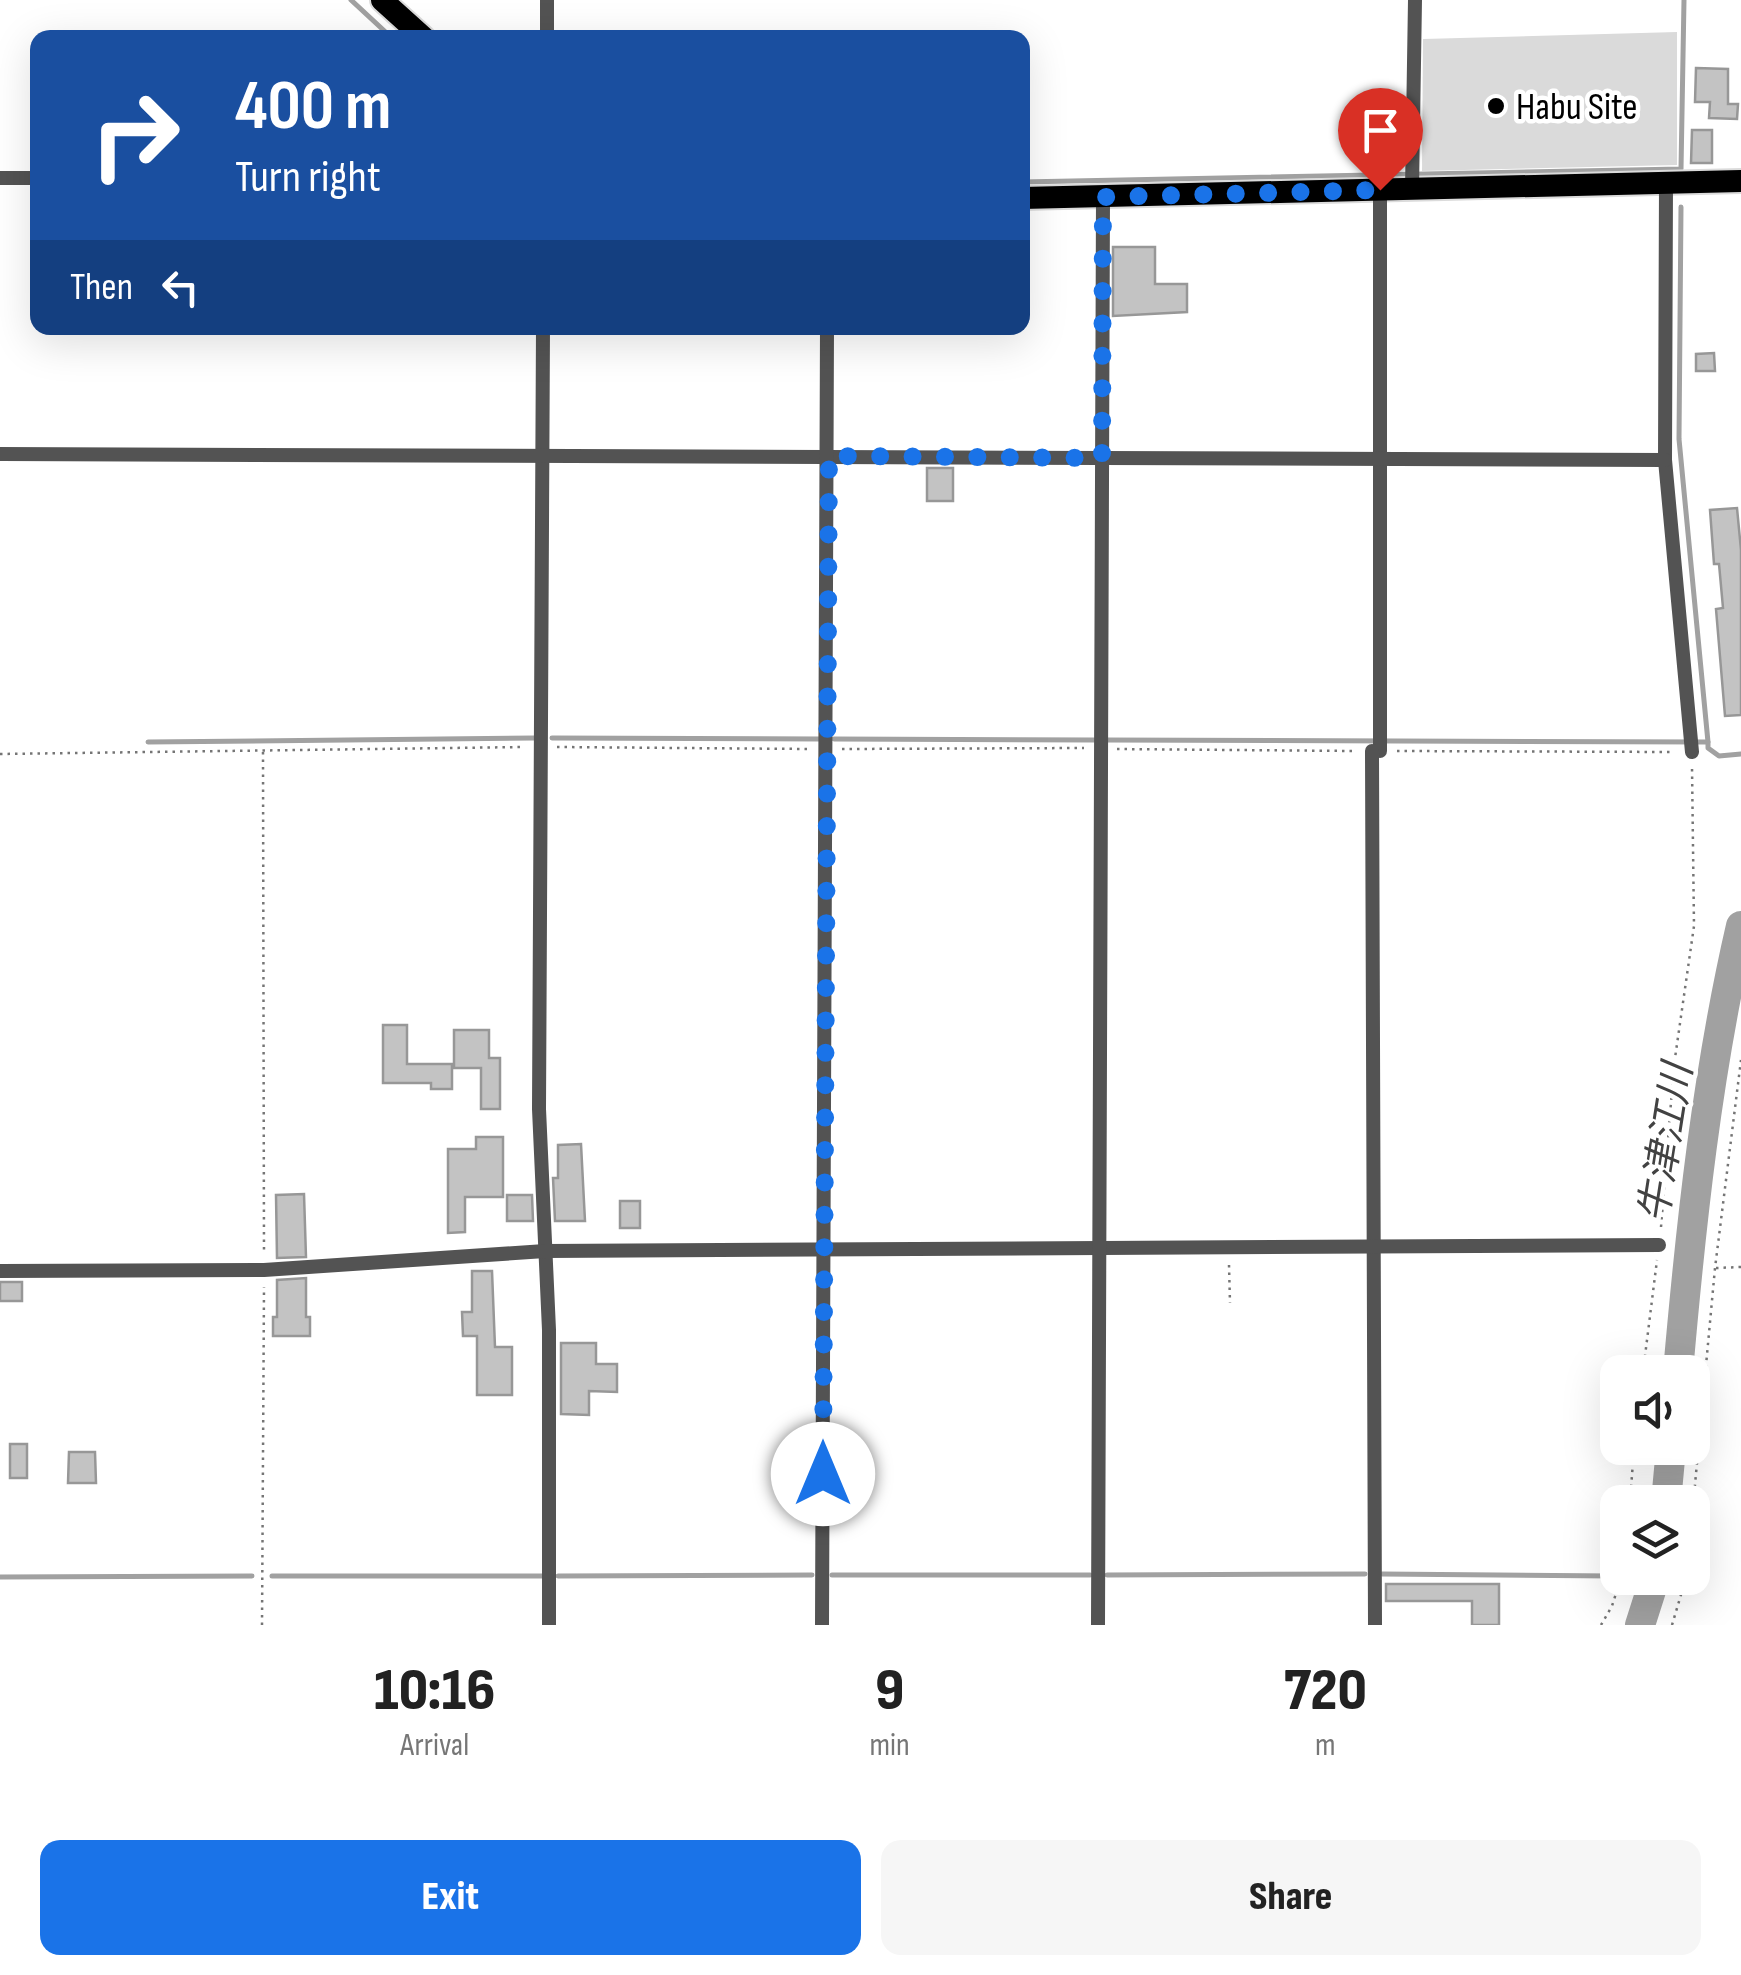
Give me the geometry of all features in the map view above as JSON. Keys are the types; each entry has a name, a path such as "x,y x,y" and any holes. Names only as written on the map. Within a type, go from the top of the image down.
{"main road":[{"path":"382,0 415,30"},
{"path":"1030,198 1380,190 1412,179 1741,181"}],"street":[{"path":"547,0 547,30"},
{"path":"1412,179 1415,0"},
{"path":"0,178 30,178"},
{"path":"1666,183 1665,460 1692,752"},
{"path":"1376,1625 1374,1248 1376,751 1380,733 1380,190"},
{"path":"1098,1625 1103,197"},
{"path":"543,335 539,1109 549,1330 548,1625"},
{"path":"822,1625 827,335"},
{"path":"0,454 1665,460"},
{"path":"0,1271 264,1270 545,1252 1659,1245"}],"path":[{"path":"0,754 542,747"},
{"path":"262,751 262,1625"},
{"path":"1645,1355 1674,1066 1694,926 1692,752"},
{"path":"1695,1485 1715,1268 1741,1060"},
{"path":"1229,1248 1230,1303"},
{"path":"1715,1268 1741,1267"},
{"path":"1601,1625 1616,1595"},
{"path":"1672,1625 1681,1595"}],"shaded area":[{"path":"1677,32 1677,165 1422,171 1423,39"}],"building":[{"path":"1696,68 1728,69 1728,104 1738,104 1737,119 1709,118 1710,102 1695,102"},
{"path":"1692,130 1712,130 1712,163 1691,163"},
{"path":"1113,247 1155,247 1155,284 1187,284 1187,312 1113,316"},
{"path":"1714,353 1715,371 1696,371 1696,354"},
{"path":"927,468 953,468 953,501 927,501"},
{"path":"1737,508 1741,550 1741,715 1725,716 1716,609 1723,608 1719,564 1714,564 1710,510"},
{"path":"383,1025 407,1025 407,1064 452,1064 452,1089 431,1089 431,1083 383,1083"},
{"path":"454,1030 489,1030 489,1058 500,1058 500,1109 481,1109 481,1068 454,1068"},
{"path":"476,1137 503,1137 503,1197 465,1197 465,1232 448,1233 448,1149 476,1149"},
{"path":"581,1144 585,1221 555,1221 553,1178 558,1178 558,1145"},
{"path":"304,1194 306,1257 277,1258 276,1195"},
{"path":"507,1195 532,1195 533,1221 507,1221"},
{"path":"620,1201 640,1201 640,1228 620,1228"},
{"path":"472,1271 492,1271 495,1347 512,1347 512,1395 477,1395 477,1336 463,1336 462,1312 472,1312"},
{"path":"306,1278 310,1336 273,1336 277,1280"},
{"path":"0,1282 22,1282 22,1301 0,1301"},
{"path":"561,1343 596,1343 596,1364 617,1364 617,1392 589,1391 589,1415 561,1414"},
{"path":"10,1444 27,1444 27,1478 10,1478"},
{"path":"69,1452 95,1452 96,1483 68,1483"},
{"path":"1386,1584 1499,1584 1499,1625 1472,1625 1472,1601 1386,1601"}],"waterway":[{"path":"351,0 383,30"},
{"path":"1030,182 1681,169 1684,0"},
{"path":"1681,207 1679,439 1708,748 1719,756 1741,754"},
{"path":"148,742 534,738"},
{"path":"552,738 820,739"},
{"path":"834,739 1094,740"},
{"path":"1105,740 1708,742"},
{"name":"牛津江川","path":"1680,1355 1702,1148 1741,926"},
{"name":"牛津江川","path":"1668,1485 1669,1465"},
{"path":"1107,1575 1365,1574"},
{"path":"1382,1574 1600,1576"},
{"path":"558,1576 812,1575"},
{"path":"832,1575 1090,1575"},
{"path":"0,1577 252,1576"},
{"path":"272,1576 543,1576"},
{"name":"牛津江川","path":"1640,1625 1650,1595"}],"place":[{"name":"Habu Site","path":"1496,106"}],"route":[{"path":"823,1474 829,456 1102,458 1103,197 1380,190"}]}
